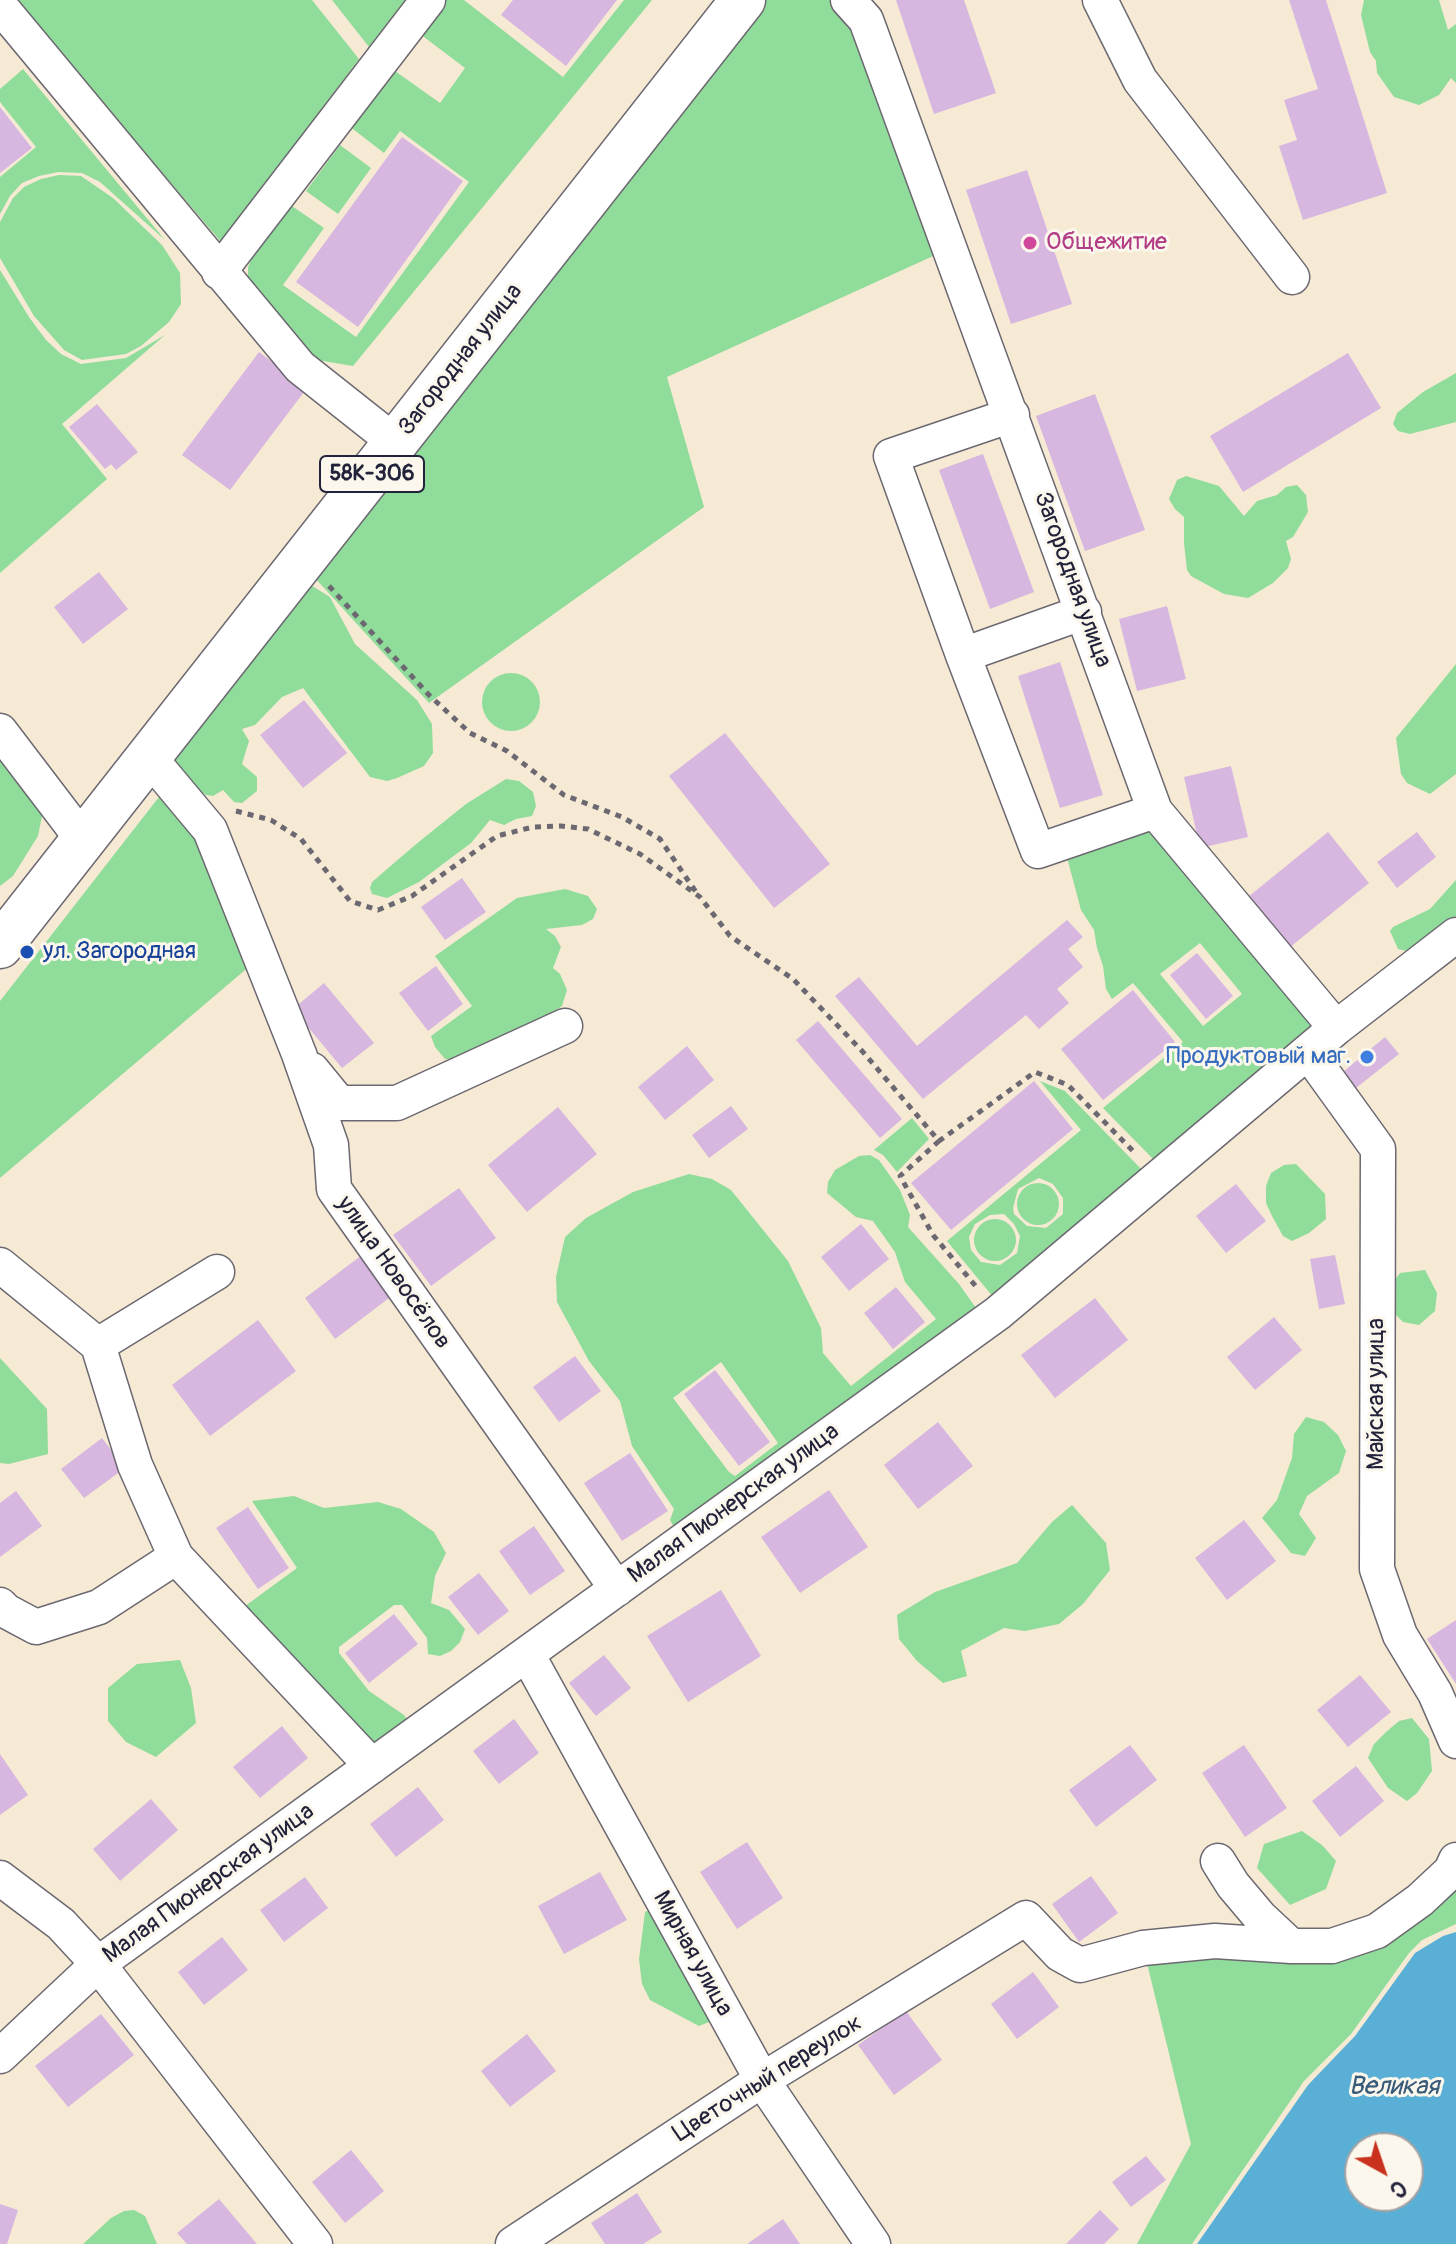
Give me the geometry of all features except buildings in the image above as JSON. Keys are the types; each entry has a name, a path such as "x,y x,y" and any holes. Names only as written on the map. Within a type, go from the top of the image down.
{"highway":[{"name":"Загородная улица","path":"0,946 743,0"}],"street":[{"path":"219,272 428,0"},
{"name":"Загородная улица","path":"848,0 866,20 1155,811 1336,1028"},
{"path":"1100,0 1140,80 1292,277"},
{"path":"0,6 300,367 396,443"},
{"path":"1012,415 891,456 1038,851 1155,811"},
{"path":"963,655 1084,612"},
{"path":"0,731 83,840"},
{"name":"улица Новосёлов","path":"149,757 210,830 299,1054 331,1145 334,1189 617,1589"},
{"name":"Малая Пионерская улица","path":"0,2056 98,1964 998,1313 1336,1028 1456,935"},
{"path":"299,1054 339,1103 397,1103 565,1026"},
{"name":"Майская улица","path":"1308,1052 1378,1149 1377,1569 1400,1635 1435,1693 1456,1741"},
{"path":"0,1265 98,1345 135,1465 176,1557 372,1766"},
{"path":"98,1345 217,1272"},
{"path":"0,1605 36,1627 99,1607 176,1557"},
{"name":"Мирная улица","path":"527,1654 762,2080 873,2244"},
{"path":"1218,1861 1260,1917 1291,1946 1332,1946 1377,1931 1420,1900 1451,1871 1456,1860"},
{"path":"0,1878 61,1924 98,1964 315,2244"},
{"name":"Цветочный переулок","path":"513,2244 762,2080 1026,1918 1060,1954 1080,1965 1143,1948 1215,1941 1291,1946"}],"path":[{"path":"304,559 429,695 470,733 507,751 564,795 622,817 660,839 730,936 793,979 863,1052 939,1141"},
{"path":"188,803 240,811 271,820 301,839 350,901 378,910 412,896 497,836 547,826 588,829 640,854 700,897"},
{"path":"998,1313 933,1235 900,1176 939,1141 1035,1072 1068,1085 1158,1177"}],"green space":[{"path":"15,0 312,0 359,59 222,243"},
{"path":"332,0 405,0 369,47"},
{"path":"446,0 464,0 563,77 624,0 652,0 353,366 311,359 248,283 248,267 254,253 289,204 324,228 283,285 356,337 469,182 400,131 384,153 349,126 395,71 440,103 465,68 420,34"},
{"path":"750,0 840,0 942,252 667,377 704,507 429,703 304,566"},
{"path":"1364,0 1439,0 1448,30 1456,24 1456,83 1451,78 1439,95 1419,105 1394,97 1377,73 1376,61 1370,52 1361,15"},
{"path":"23,69 165,240 100,182 82,173 58,172 22,183 0,214 0,177 36,147 0,102 0,89"},
{"path":"340,145 371,168 338,214 306,191"},
{"path":"59,175 81,176 113,198 162,245 180,273 181,304 169,322 141,346 126,354 82,360 64,350 34,316 0,258 0,222 13,198 24,187"},
{"path":"0,270 46,340 61,354 81,364 126,358 165,335 62,424 107,479 0,573"},
{"path":"1456,373 1456,422 1410,434 1398,431 1393,424 1397,413 1423,392"},
{"path":"1186,476 1219,486 1244,516 1257,501 1277,495 1286,487 1297,485 1306,495 1308,512 1293,537 1286,541 1291,559 1288,568 1273,583 1248,598 1224,594 1191,576 1187,570 1184,517 1169,499 1177,480"},
{"path":"309,584 330,597 355,644 417,700 432,724 433,753 424,766 397,778 387,781 370,777 303,688 282,697 255,725 242,729 249,741 242,764 257,777 257,791 242,803 234,802 223,790 213,796 206,795 170,762"},
{"path":"1456,664 1456,774 1430,794 1407,783 1401,774 1396,738"},
{"path":"511,673 522,675 531,682 538,691 538,713 531,722 522,729 511,731 500,729 491,722 484,713 482,702 484,691 491,682 500,675"},
{"path":"0,740 45,801 38,836 13,876 0,886"},
{"path":"173,779 264,954 0,1178 0,1001"},
{"path":"506,779 519,781 533,792 536,806 532,816 504,825 490,820 471,843 419,882 387,898 372,894 372,882 415,845 466,804"},
{"path":"1153,819 1326,1026 1159,1165 1103,1108 1183,1042 1133,983 1112,999 1106,989 1094,930 1081,910 1065,850","holes":["1200,943 1242,994 1203,1026 1160,974"]},
{"path":"1456,880 1456,916 1418,947 1406,951 1398,949 1390,931 1393,927 1430,909"},
{"path":"565,889 588,896 597,909 593,919 582,925 546,929 555,936 561,947 553,968 560,974 567,990 562,1006 534,1025 455,1060 445,1059 431,1036 472,1006 435,956 517,898"},
{"path":"1040,1081 1065,1091 1148,1176 998,1303 947,1241 1081,1130","holes":["1039,1178 1053,1184 1063,1198 1063,1214 1046,1228 1027,1226 1014,1214 1013,1208 1018,1189","1004,1214 1020,1236 1017,1253 1000,1265 981,1262 971,1250 969,1237 975,1224 990,1215"]},
{"path":"912,1118 929,1139 897,1172 883,1155 874,1150"},
{"path":"870,1155 879,1160 900,1190 910,1215 908,1227 959,1284 981,1315 678,1534 670,1520 674,1509 632,1446 620,1401 589,1361 557,1302 556,1277 565,1237 586,1218 633,1192 689,1174 712,1179 731,1190 788,1261 821,1328 823,1353 851,1386 936,1319 905,1282 895,1252 873,1221 856,1217 827,1193 828,1182 835,1170 859,1156","holes":["721,1362 778,1443 735,1476 673,1398"]},
{"path":"1296,1164 1325,1194 1326,1219 1309,1233 1292,1241 1283,1236 1272,1216 1266,1203 1266,1186 1271,1173 1284,1165"},
{"path":"1038,1183 1053,1189 1059,1204 1053,1219 1038,1225 1023,1219 1017,1204 1023,1189"},
{"path":"995,1219 1010,1225 1016,1240 1010,1255 995,1261 980,1255 974,1240 980,1225"},
{"path":"1425,1270 1437,1293 1435,1311 1419,1325 1403,1322 1396,1315 1390,1300 1394,1281 1400,1273"},
{"path":"0,1358 47,1409 48,1454 9,1464 0,1463"},
{"path":"1306,1417 1324,1422 1338,1435 1346,1451 1339,1473 1307,1496 1299,1514 1316,1538 1305,1556 1291,1553 1262,1518 1277,1500 1292,1458 1294,1434"},
{"path":"294,1496 324,1508 378,1502 401,1509 434,1532 446,1553 435,1576 431,1603 449,1610 465,1629 460,1642 451,1651 440,1656 428,1654 427,1638 402,1605 394,1605 339,1647 339,1653 369,1691 404,1715 409,1722 379,1741 367,1741 237,1612 297,1568 252,1501"},
{"path":"1072,1505 1106,1543 1110,1570 1083,1604 1059,1624 1025,1631 1004,1628 961,1651 967,1676 943,1683 917,1661 899,1639 897,1615 935,1592 1017,1563 1052,1522"},
{"path":"180,1660 191,1688 196,1723 156,1757 126,1742 108,1721 108,1688 137,1664"},
{"path":"1412,1718 1429,1739 1432,1771 1417,1793 1407,1801 1388,1788 1368,1758 1374,1744 1386,1732 1399,1721"},
{"path":"1302,1831 1322,1845 1336,1861 1326,1889 1290,1905 1257,1868 1264,1844"},
{"path":"1456,1876 1456,1924 1422,1940 1409,1953 1351,2034 1304,2081 1192,2244 1137,2244 1191,2144 1145,1955 1294,1953"},
{"path":"653,1908 712,2021 699,2026 650,2000 642,1984 639,1959 645,1912"},
{"path":"134,2210 145,2216 157,2244 83,2244 111,2218"}],"water":[{"name":"Великая","path":"1456,1932 1456,2244 1197,2244 1308,2085 1355,2036 1415,1953"}],"place":[{"name":"Общежитие","path":"1030,243"},
{"name":"ул. Загородная","path":"27,952"},
{"name":"Продуктовый маг.","path":"1367,1057"}]}
